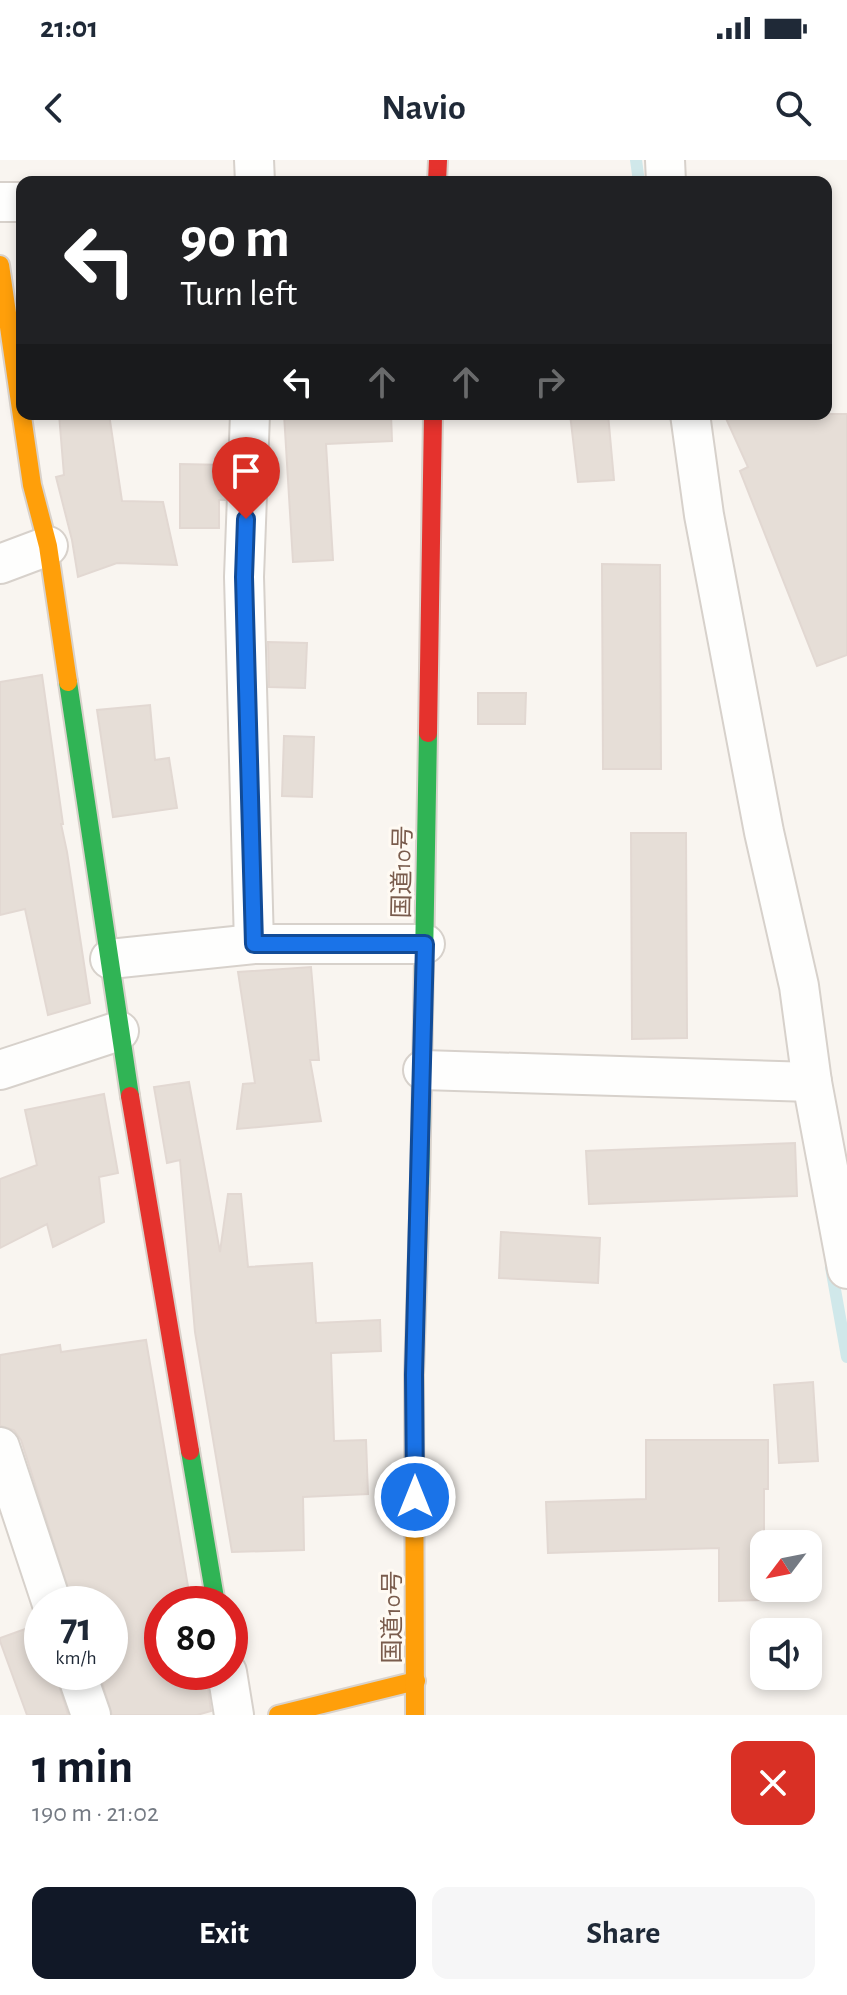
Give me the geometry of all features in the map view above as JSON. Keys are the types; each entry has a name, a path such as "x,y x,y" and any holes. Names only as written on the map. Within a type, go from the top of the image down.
{"main road":[{"path":"0,265 7,360 16,405"},
{"path":"19,420 48,546 119,1031 213,1586"},
{"name":"国道10号","path":"415,1715 414,1375 423,1070 433,420"},
{"path":"278,1715 416,1681"}],"street":[{"path":"250,420 244,577 254,944"},
{"path":"691,420 704,515 764,832 799,986 812,1082 847,1269"},
{"path":"0,564 48,546"},
{"path":"110,959 254,944 425,944"},
{"path":"0,1070 119,1031"},
{"path":"423,1070 812,1082"},
{"path":"0,1447 46,1586"},
{"path":"82,1690 91,1715"},
{"path":"230,1690 234,1715"}],"building":[{"path":"832,414 847,414 847,655 817,666 740,471 748,467 727,420 832,420"},
{"path":"59,420 110,420 122,501 163,502 177,565 117,563 78,577 56,477 64,475"},
{"path":"284,420 391,420 392,441 326,444 333,560 293,562"},
{"path":"571,420 609,420 614,480 578,482"},
{"path":"180,464 226,465 225,500 219,500 219,528 180,528"},
{"path":"602,564 660,565 661,769 603,769"},
{"path":"268,642 307,643 305,688 269,687"},
{"path":"42,675 61,824 90,1003 48,1015 25,909 0,915 0,682"},
{"path":"478,693 526,693 525,724 478,724"},
{"path":"150,705 155,760 169,758 177,808 113,817 97,710"},
{"path":"284,736 314,737 312,797 282,796"},
{"path":"631,833 686,833 687,1038 632,1039"},
{"path":"311,967 319,1060 310,1060 321,1121 237,1129 243,1084 255,1083 238,972"},
{"path":"189,1082 220,1252 228,1194 241,1194 248,1267 312,1263 316,1323 380,1320 381,1351 331,1353 334,1441 366,1440 368,1494 303,1497 304,1550 232,1552 195,1332 180,1160 167,1163 154,1087"},
{"path":"104,1094 118,1173 99,1177 104,1222 53,1247 47,1224 0,1248 0,1179 37,1165 25,1110"},
{"path":"795,1143 797,1196 589,1204 586,1151"},
{"path":"501,1232 600,1238 598,1283 499,1278"},
{"path":"146,1340 188,1586 144,1586 144,1690 208,1690 211,1711 197,1715 112,1715 104,1690 128,1690 128,1586 67,1586 21,1440 14,1430 0,1426 0,1355 60,1345 61,1352"},
{"path":"813,1382 818,1461 779,1463 774,1385"},
{"path":"646,1440 768,1440 764,1530 750,1530 750,1600 719,1601 719,1548 548,1553 546,1502 646,1499"},
{"path":"24,1629 24,1690 60,1690 68,1715 27,1715 0,1638"}],"waterway":[{"path":"636,160 638,176"},
{"path":"831,1267 847,1357"}],"traffic: fast":[{"path":"68,682 130,1096"},
{"path":"420,1188 428,733"},
{"path":"190,1451 213,1586"}],"traffic: slow":[{"path":"0,265 16,375"},
{"path":"23,420 32,485 48,546 68,682"},
{"path":"415,1715 414,1375 420,1188"},
{"path":"278,1715 416,1681"}],"traffic: jam":[{"path":"437,176 438,160"},
{"path":"428,733 433,420"},
{"path":"130,1096 190,1451"}],"route":[{"path":"246,519 244,577 254,944 425,944 414,1375 415,1497"}]}
